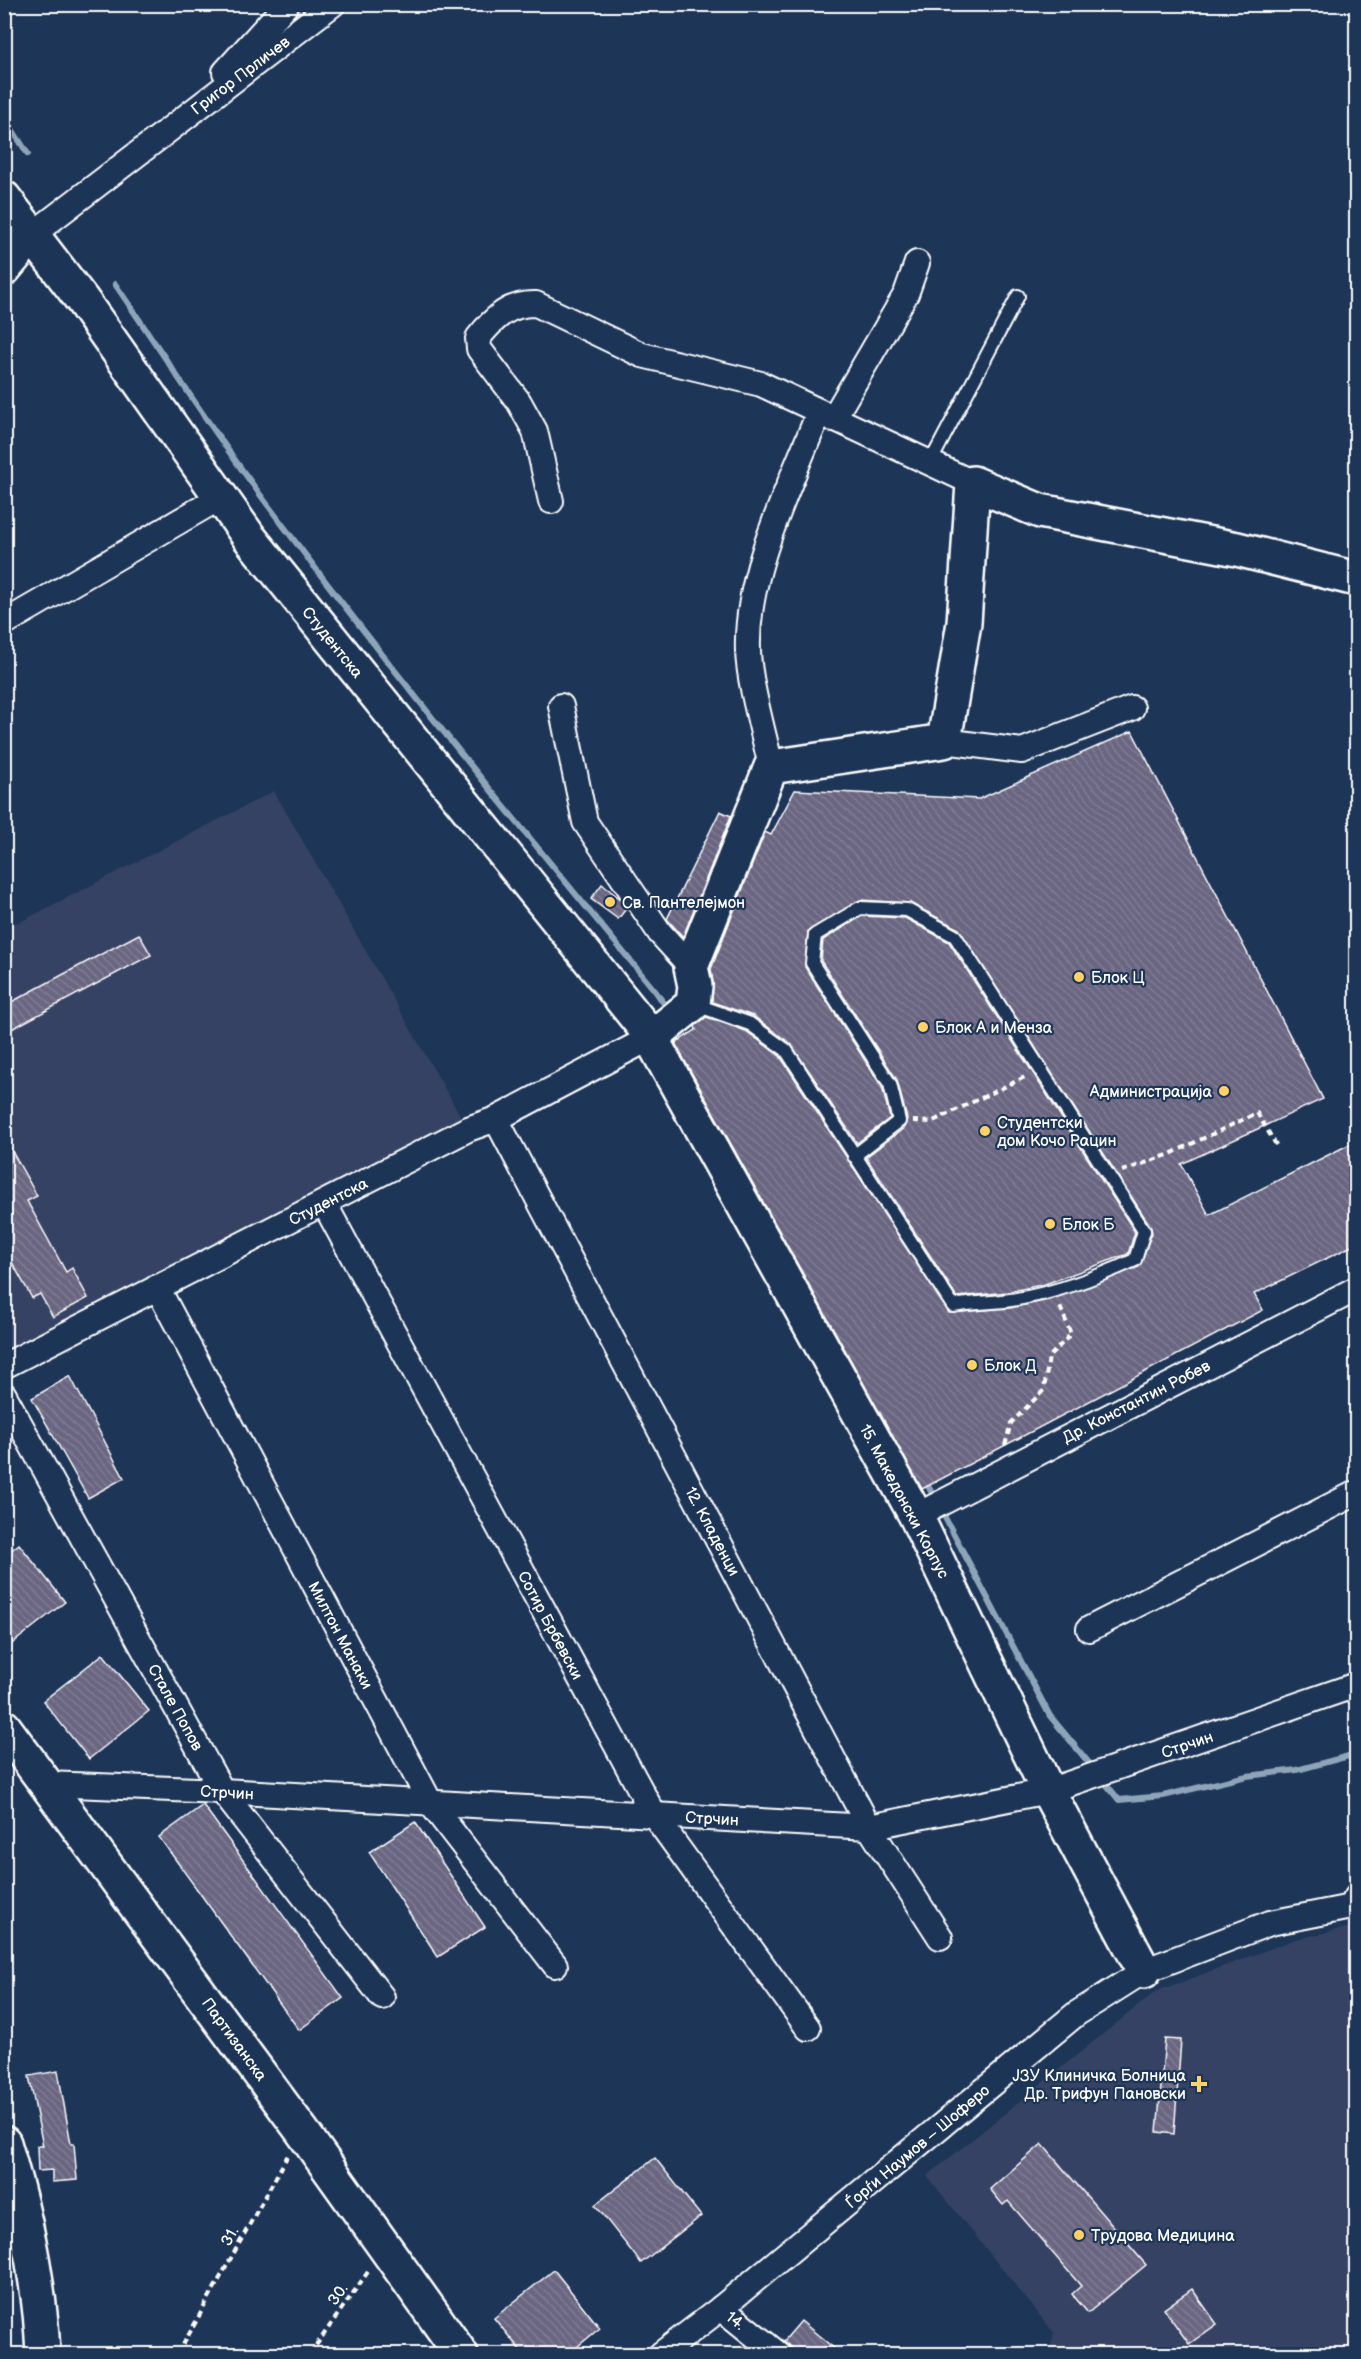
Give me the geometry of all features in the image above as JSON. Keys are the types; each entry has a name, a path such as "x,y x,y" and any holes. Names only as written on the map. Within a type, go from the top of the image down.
{"street":[{"name":"Григор Прличев","path":"176,124 287,4"},
{"name":"Григор Прличев","path":"4,269 19,241 333,4"},
{"name":"Студентска","path":"4,198 19,241 256,546 652,1037 496,1119 468,1129 4,1366"},
{"path":"691,967 771,767 748,654 748,622 762,559 826,416 906,294 917,263"},
{"path":"551,501 535,431 519,402 479,349 478,338 485,329 518,304 536,304 642,355 761,384 973,483 1040,511 1237,549 1356,579"},
{"path":"944,741 964,623 973,483"},
{"path":"4,623 220,497"},
{"path":"561,706 585,822 660,933 691,967 695,986 692,1005 652,1037"},
{"path":"771,767 944,741 1022,751 1132,708"},
{"name":"15. Македонски Корпус","path":"652,1037 916,1516 1048,1791 1144,1971"},
{"name":"12. Кладенци","path":"496,1119 869,1827 940,1937"},
{"name":"Сотир Брбевски","path":"324,1203 654,1815 808,2028"},
{"name":"Милтон Манаки","path":"157,1287 431,1804 555,1965"},
{"name":"Др. Константин Робев","path":"916,1516 1356,1289"},
{"name":"Стале Попов","path":"4,1395 222,1791 382,1997"},
{"path":"1089,1629 1356,1493"},
{"name":"Стрчин","path":"47,1784 222,1791 869,1827 1048,1791 1356,1685"},
{"name":"Партизанска","path":"11,1748 47,1784 302,2131 461,2355"},
{"name":"Ѓорѓи Наумов – Шоферо","path":"661,2355 1076,2014 1144,1971 1270,1923 1348,1908"},
{"path":"4,2143 28,2228 41,2314 43,2355"},
{"name":"14.","path":"721,2308 778,2355"}],"lane":[{"path":"930,463 1018,296"},
{"path":"692,1005 750,1024 786,1050 953,1306 977,1301 1016,1299 1053,1290 1094,1279 1135,1260 1144,1231 955,936 907,910 860,908 815,935 812,963 890,1084 899,1121 855,1155"},
{"path":"1348,1908 1356,1888"}],"path":[{"path":"931,1122 997,1088 1041,1070"},
{"path":"1109,1176 1168,1155 1257,1113 1278,1148"},
{"path":"988,1478 1011,1423 1044,1390 1049,1357 1071,1334 1053,1290"},
{"name":"31.","path":"178,2355 302,2131"},
{"name":"30.","path":"310,2355 384,2248"}],"shaded area":[{"path":"274,791 468,1129 5,1367 5,924 20,922"},
{"name":"ЈЗУ Клиничка Болница Др. Трифун Пановски","path":"1356,1926 1356,2354 1049,2354 1054,2333 927,2176 1155,1992 1296,1939"}],"building":[{"name":"Студентски дом Кочо Рацин","path":"1132,731 1323,1099 1181,1164 1209,1215 1356,1141 1356,1244 1254,1294 1263,1310 922,1489 675,1043 696,1030 695,1026 706,1017 746,1031 780,1056 949,1313 1010,1308 1049,1300 1139,1267 1152,1233 1151,1227 959,929 910,903 860,900 808,931 805,967 882,1087 890,1118 857,1143 791,1044 753,1016 712,1002 711,969 765,832 771,835 795,790 979,799"},
{"path":"720,811 731,816 683,937 667,919"},
{"name":"Св. Пантелејмон","path":"602,884 618,897 626,909 618,919 591,899"},
{"path":"862,916 905,918 949,942 1135,1232 1128,1254 1045,1284 1008,1292 957,1297 866,1157 904,1128 907,1119 897,1080 821,961 823,940"},
{"path":"139,934 151,955 4,1033 4,1006"},
{"path":"4,1137 37,1196 27,1201 66,1272 72,1268 88,1298 53,1317 40,1294 32,1298 4,1248"},
{"path":"70,1376 124,1478 88,1498 32,1398"},
{"path":"19,1544 65,1602 4,1650 4,1556"},
{"path":"103,1654 149,1711 89,1759 43,1701"},
{"path":"203,1805 343,1998 299,2030 159,1837"},
{"path":"415,1822 485,1927 438,1957 369,1852"},
{"path":"1165,2039 1181,2040 1174,2134 1157,2132"},
{"path":"58,2071 71,2144 74,2144 77,2180 52,2182 52,2170 38,2171 37,2146 43,2146 29,2076"},
{"name":"Трудова Медицина","path":"1042,2144 1146,2265 1088,2313 1072,2294 1081,2286 1008,2201 1003,2205 990,2189"},
{"path":"655,2158 701,2216 641,2263 595,2205"},
{"path":"554,2270 600,2328 567,2355 524,2355 494,2318"},
{"path":"1192,2289 1217,2324 1189,2344 1164,2309"},
{"path":"801,2321 842,2355 792,2355 791,2348 784,2341"}],"waterway":[{"path":"4,117 28,154"},
{"path":"115,284 218,436 301,550 669,1011"},
{"path":"925,1480 936,1501"},
{"path":"941,1510 1050,1716 1094,1769"},
{"path":"1102,1779 1119,1800 1163,1796 1247,1776 1297,1770 1356,1754"}],"place":[{"name":"Св. Пантелејмон","path":"610,902"},
{"name":"Блок Ц","path":"1079,977"},
{"name":"Блок А и Менза","path":"923,1027"},
{"name":"Администрација","path":"1224,1091"},
{"name":"Студентски дом Кочо Рацин","path":"985,1131"},
{"name":"Блок Б","path":"1050,1224"},
{"name":"Блок Д","path":"972,1365"},
{"name":"ЈЗУ Клиничка Болница Др. Трифун Пановски","path":"1199,2084"},
{"name":"Трудова Медицина","path":"1079,2235"}]}
